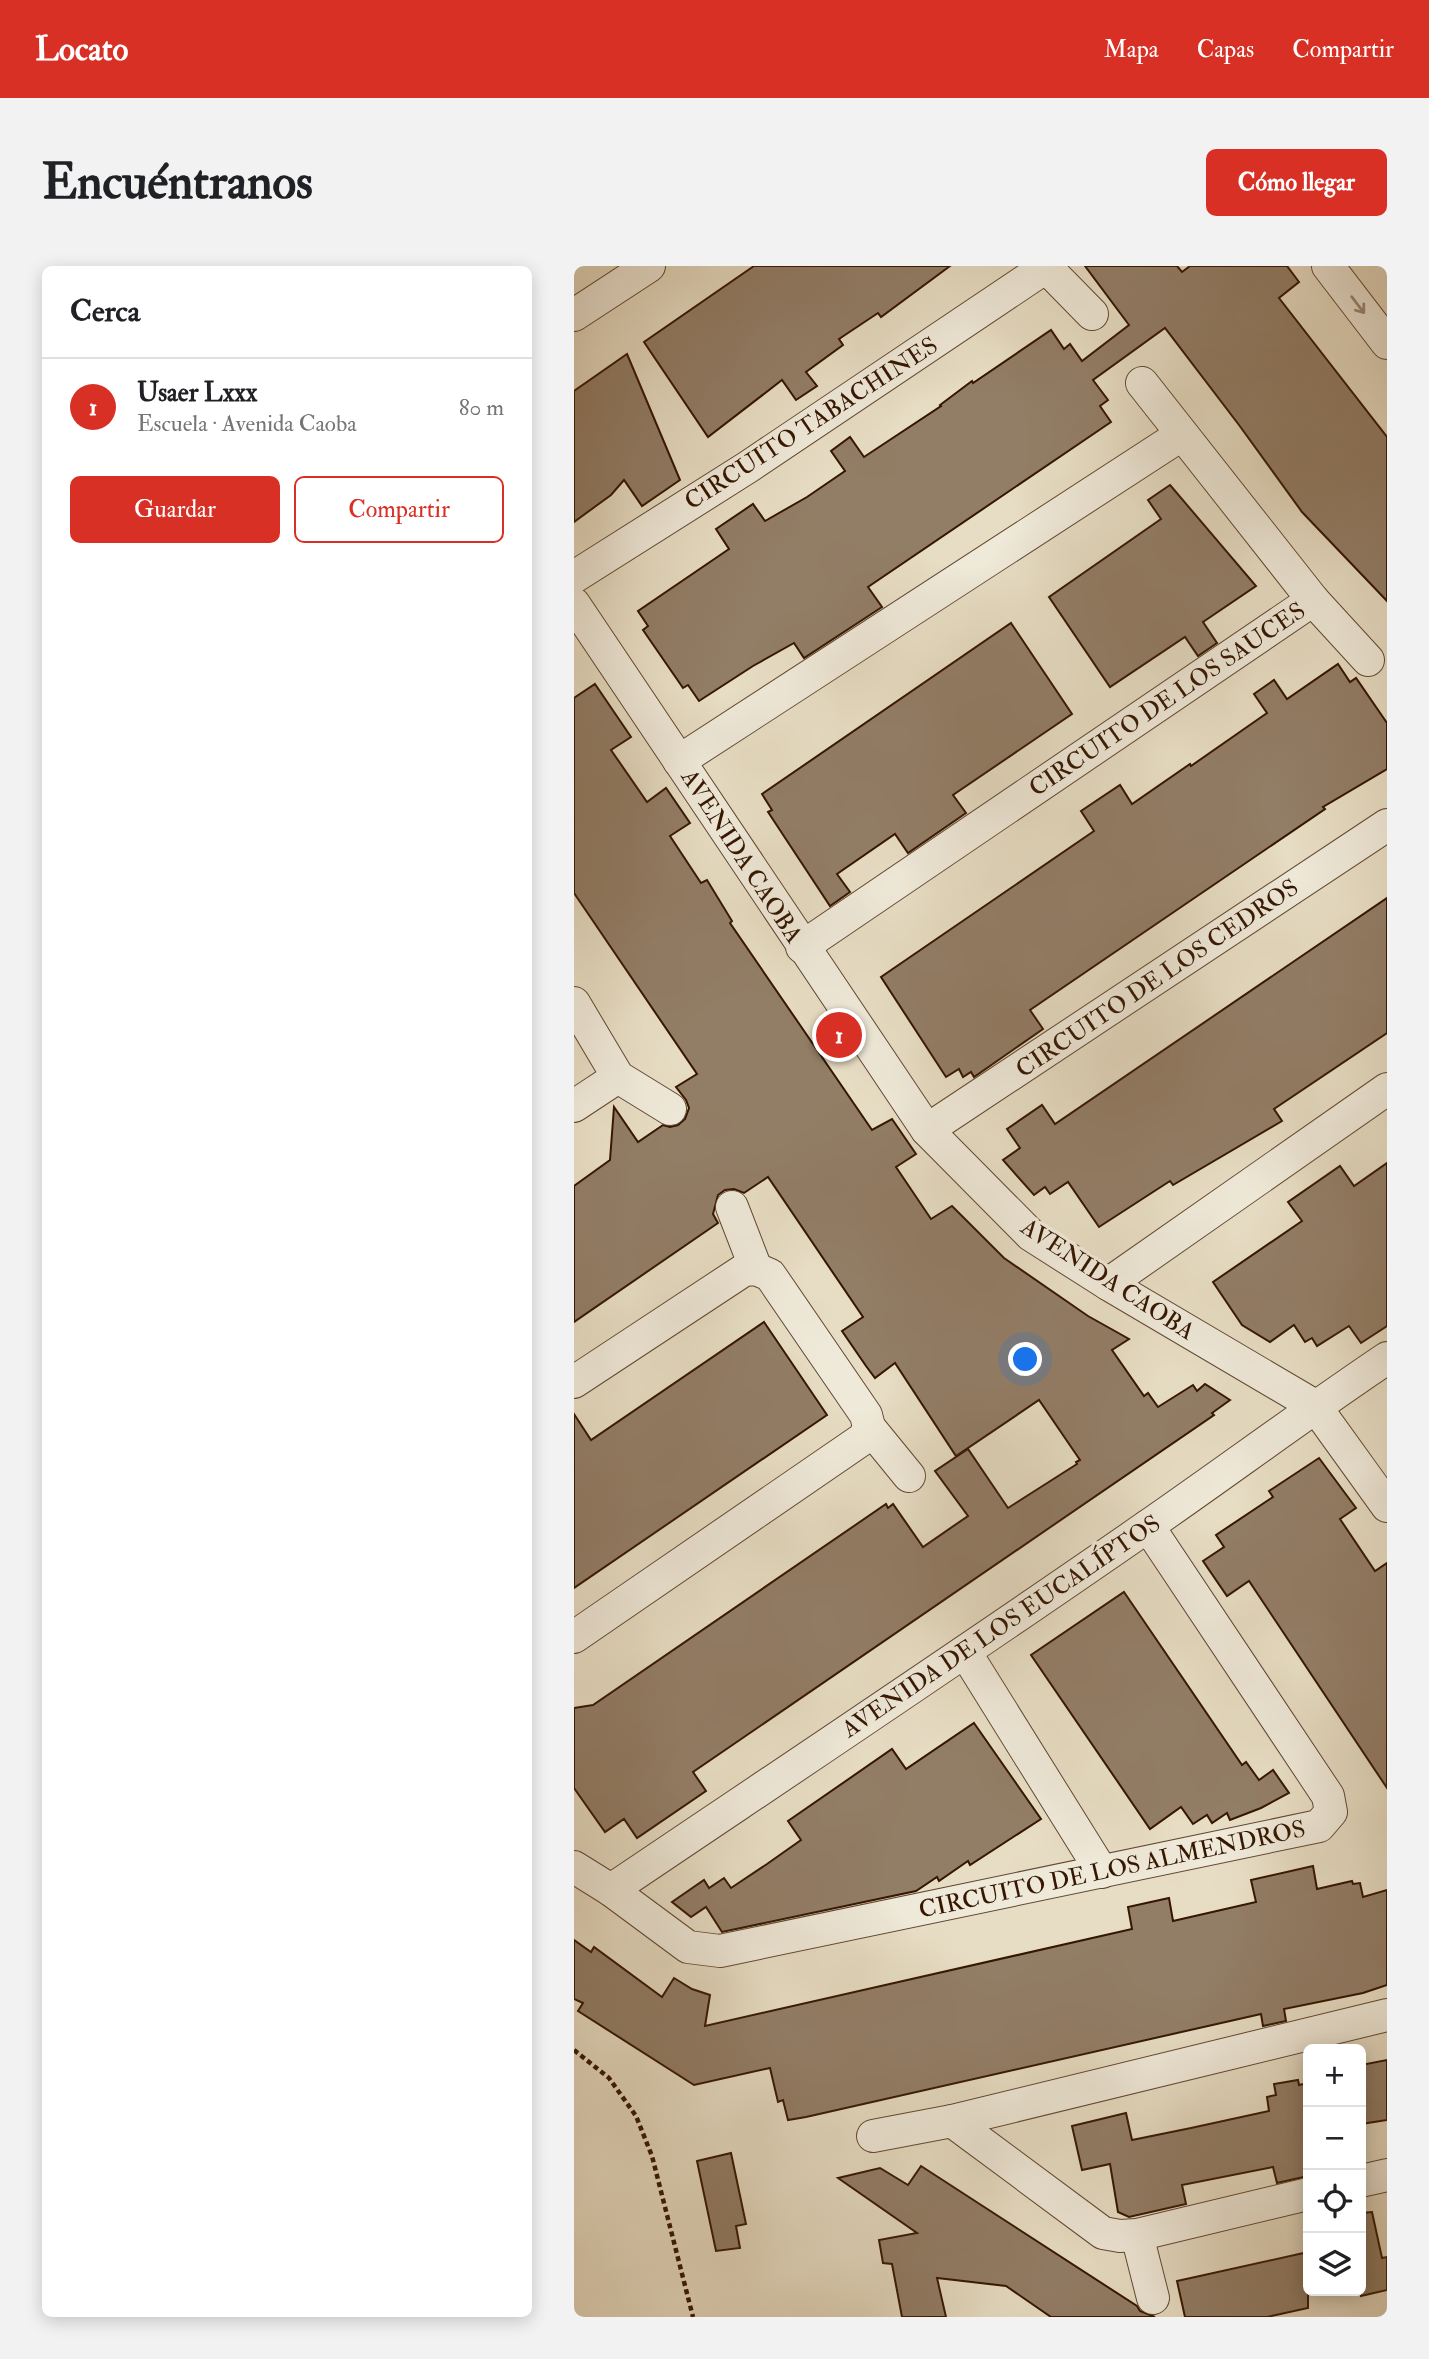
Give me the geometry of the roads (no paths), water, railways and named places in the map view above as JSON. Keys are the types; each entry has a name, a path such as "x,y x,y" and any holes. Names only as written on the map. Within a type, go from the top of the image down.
{"street":[{"path":"574,315 649,266"},
{"path":"1046,266 1092,314"},
{"name":"CIRCUITO TABACHINES","path":"574,577 748,467 1046,266"},
{"path":"1328,266 1387,343"},
{"name":"CIRCUITO DE LOS SAUCES","path":"802,947 1313,600 1142,383"},
{"path":"679,761 1181,435"},
{"path":"1313,600 1368,660"},
{"name":"AVENIDA CAOBA","path":"574,604 927,1130 1031,1235 1108,1284 1315,1406 1387,1506"},
{"name":"CIRCUITO DE LOS CEDROS","path":"927,1130 1387,825"},
{"path":"574,1003 618,1077 670,1109"},
{"path":"574,1106 618,1077"},
{"path":"1108,1284 1387,1089"},
{"path":"732,1207 757,1269"},
{"path":"574,1382 744,1270 757,1269 770,1275 866,1415 869,1427 908,1476"},
{"name":"AVENIDA DE LOS EUCALÍPTOS","path":"611,1890 965,1652 1387,1358"},
{"path":"574,1636 864,1438 869,1427"},
{"name":"CIRCUITO DE LOS ALMENDROS","path":"574,1867 611,1890 688,1947 720,1951 1319,1826 1331,1812 1328,1796 1148,1526"},
{"path":"965,1652 1102,1872"},
{"path":"873,2136 952,2121 1387,2015"},
{"path":"952,2121 1103,2233 1137,2235 1303,2195"},
{"path":"1366,2181 1387,2175"},
{"path":"1137,2235 1153,2298"}],"place":[{"name":"Usaer Lxxx","path":"839,1035"}]}
